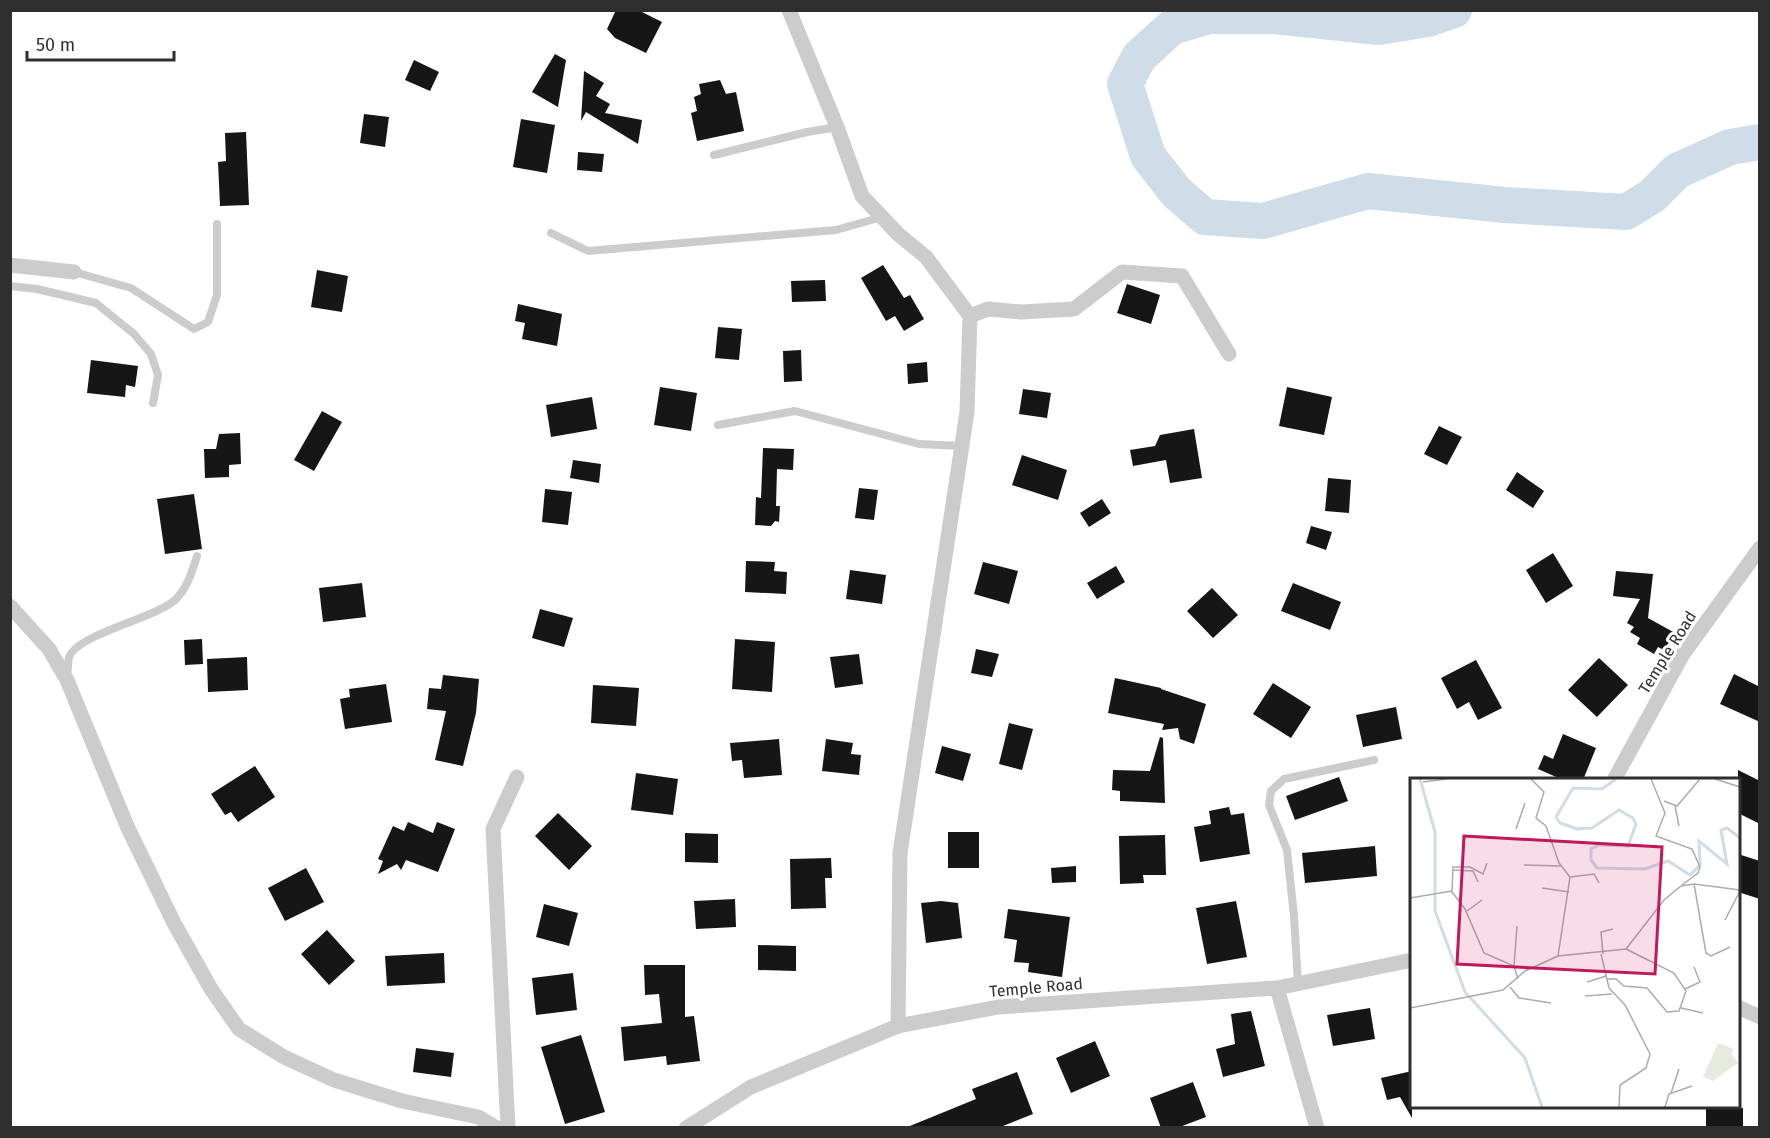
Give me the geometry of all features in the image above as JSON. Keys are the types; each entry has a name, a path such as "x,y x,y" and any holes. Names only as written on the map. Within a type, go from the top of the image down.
{"street":[{"path":"789,10 837,127 862,196 898,234 926,257 970,316 968,391 962,446 900,853 898,1026"},
{"path":"10,265 74,272"},
{"path":"970,316 988,309 1021,312 1074,309 1122,272 1182,276 1229,354"},
{"name":"Temple Road","path":"1615,778 1683,654 1760,548"},
{"path":"10,606 49,649 67,680 127,826 174,923 211,989 239,1029 284,1057 334,1080 402,1101 478,1117 497,1128"},
{"path":"508,1128 494,829 517,777"},
{"name":"Temple Road","path":"686,1128 751,1087 898,1026 998,1007 1277,988 1410,960"},
{"path":"1277,988 1317,1128"},
{"path":"1740,1008 1760,1017"}],"lane":[{"path":"714,155 837,127"},
{"path":"551,233 588,251 836,230 882,217"},
{"path":"74,272 131,288 194,329 208,322 217,295 217,225"},
{"path":"10,286 37,289 96,303 135,334 151,354 158,375 153,403"},
{"path":"718,425 795,411 919,444 962,446"},
{"path":"67,680 70,656 82,642 136,620 174,601 187,585 197,556"},
{"path":"1298,984 1287,850 1269,805 1271,791 1284,778 1374,760"}],"building":[{"path":"616,10 638,10 662,22 646,53 615,38 607,29"},
{"path":"555,54 566,60 558,107 532,92"},
{"path":"414,60 439,72 430,91 405,80"},
{"path":"584,71 604,83 596,96 610,104 605,113 642,120 638,144 586,112 581,121"},
{"path":"720,80 726,94 736,92 744,131 697,141 691,113 697,111 694,97 701,94 699,84"},
{"path":"364,114 389,117 385,147 360,143"},
{"path":"521,119 555,125 547,173 513,167"},
{"path":"246,132 249,205 220,206 218,162 226,161 225,133"},
{"path":"578,152 604,154 602,172 577,170"},
{"path":"883,265 904,298 910,295 924,319 904,331 895,316 886,321 861,278"},
{"path":"317,270 348,276 342,312 311,307"},
{"path":"825,280 826,301 792,302 791,281"},
{"path":"1127,284 1160,295 1151,324 1117,313"},
{"path":"518,304 562,314 557,346 522,339 525,323 515,321"},
{"path":"718,327 742,329 739,360 715,358"},
{"path":"801,350 802,381 784,382 783,351"},
{"path":"91,360 138,366 135,387 126,385 125,397 87,393"},
{"path":"927,362 928,382 908,384 907,364"},
{"path":"660,387 697,393 691,431 654,425"},
{"path":"1287,387 1332,397 1324,435 1279,426"},
{"path":"1023,389 1051,393 1047,418 1019,414"},
{"path":"592,397 597,429 551,437 546,405"},
{"path":"322,411 342,422 314,471 294,460"},
{"path":"1439,426 1462,437 1447,465 1424,454"},
{"path":"1194,429 1202,478 1170,483 1166,460 1133,466 1130,450 1155,446 1160,435"},
{"path":"240,433 241,464 229,465 229,477 205,478 204,449 216,449 219,434"},
{"path":"763,448 794,449 793,470 777,469 776,506 780,506 779,522 775,521 771,526 755,525 756,497 761,498"},
{"path":"1022,455 1067,470 1058,500 1012,485"},
{"path":"573,460 601,464 599,483 570,478"},
{"path":"1517,472 1544,491 1533,508 1506,490"},
{"path":"1328,478 1351,480 1349,513 1325,511"},
{"path":"859,488 878,490 874,520 855,518"},
{"path":"545,489 572,492 568,525 542,522"},
{"path":"194,494 202,549 165,554 157,499"},
{"path":"1102,499 1111,513 1089,527 1080,513"},
{"path":"1311,526 1332,532 1326,550 1306,543"},
{"path":"1553,553 1573,586 1546,603 1526,570"},
{"path":"746,561 775,562 774,571 787,572 786,594 745,592"},
{"path":"983,562 1018,571 1009,604 974,594"},
{"path":"1116,566 1125,582 1097,599 1087,583"},
{"path":"850,570 886,575 882,604 846,599"},
{"path":"1616,571 1653,574 1648,618 1675,633 1664,650 1658,647 1654,654 1637,644 1640,638 1630,632 1634,627 1627,623 1640,599 1613,596"},
{"path":"362,583 366,617 323,622 319,588"},
{"path":"1293,583 1341,602 1330,630 1281,611"},
{"path":"1212,588 1238,615 1213,638 1187,611"},
{"path":"540,609 573,618 564,647 532,638"},
{"path":"202,639 203,664 185,665 184,640"},
{"path":"735,639 775,642 772,692 732,689"},
{"path":"976,649 999,654 992,677 971,673"},
{"path":"859,654 863,684 835,688 830,657"},
{"path":"247,657 248,690 208,692 207,659"},
{"path":"1599,658 1628,685 1597,717 1568,690"},
{"path":"1476,660 1502,708 1478,720 1469,702 1457,709 1441,678"},
{"path":"1734,674 1760,687 1760,722 1720,704"},
{"path":"443,675 479,679 476,713 463,766 435,760 446,711 427,709 429,688 441,689"},
{"path":"1115,678 1161,688 1206,704 1194,744 1180,739 1178,728 1162,730 1164,724 1108,713"},
{"path":"1273,683 1311,707 1291,738 1253,714"},
{"path":"386,684 392,722 345,729 340,699 350,697 349,689"},
{"path":"593,685 639,688 636,726 591,723"},
{"path":"1396,707 1402,739 1363,747 1356,715"},
{"path":"1009,723 1033,729 1022,770 999,764"},
{"path":"1563,734 1596,748 1584,778 1558,778 1538,769 1544,755 1553,759"},
{"path":"1160,737 1163,738 1165,803 1120,801 1120,791 1112,790 1113,770 1150,771"},
{"path":"779,739 782,775 744,778 742,760 732,761 730,743"},
{"path":"826,739 853,743 851,754 861,755 859,775 822,771"},
{"path":"942,746 971,754 963,781 935,773"},
{"path":"255,766 275,797 238,822 231,812 225,815 211,794"},
{"path":"1738,770 1760,781 1760,824 1740,814 1740,778 1738,778"},
{"path":"636,773 678,779 673,815 631,810"},
{"path":"1339,777 1348,801 1295,820 1286,796"},
{"path":"1229,807 1231,815 1244,813 1250,854 1200,862 1194,827 1211,824 1209,811"},
{"path":"558,813 592,846 569,870 535,836"},
{"path":"408,822 433,833 437,822 455,829 438,872 406,860 401,870 397,864 378,874 383,861 378,859 393,826 404,831"},
{"path":"948,832 979,832 979,868 948,868"},
{"path":"685,833 718,834 718,863 685,862"},
{"path":"1165,835 1166,875 1143,875 1144,883 1120,884 1119,836"},
{"path":"1375,846 1377,876 1305,883 1302,853"},
{"path":"1741,855 1760,861 1760,899 1740,893"},
{"path":"831,858 832,878 825,878 826,908 791,909 790,859"},
{"path":"1076,866 1076,882 1052,883 1051,868"},
{"path":"306,868 324,902 285,921 268,888"},
{"path":"735,899 736,927 696,929 694,901"},
{"path":"941,901 958,903 962,938 926,943 921,903"},
{"path":"1236,901 1247,957 1207,964 1196,908"},
{"path":"544,904 578,913 569,946 536,937"},
{"path":"1008,909 1070,917 1062,977 1028,972 1029,963 1014,962 1017,940 1004,938"},
{"path":"327,930 355,961 329,985 301,954"},
{"path":"758,945 796,946 796,971 758,970"},
{"path":"444,953 445,983 387,986 385,956"},
{"path":"644,965 685,965 685,1017 694,1016 700,1061 667,1065 666,1056 624,1061 621,1027 662,1023 659,994 645,995"},
{"path":"573,973 577,1010 536,1015 532,978"},
{"path":"1370,1008 1375,1039 1333,1046 1327,1015"},
{"path":"1251,1011 1265,1066 1223,1077 1216,1049 1235,1044 1231,1014"},
{"path":"581,1035 605,1112 565,1124 541,1047"},
{"path":"1095,1041 1110,1076 1071,1093 1056,1058"},
{"path":"416,1048 454,1053 451,1077 413,1072"},
{"path":"1410,1071 1412,1118 1400,1097 1387,1100 1381,1078"},
{"path":"1017,1072 1033,1114 998,1128 905,1128 976,1099 972,1089"},
{"path":"1193,1082 1206,1117 1177,1128 1161,1128 1150,1098"},
{"path":"1743,1108 1743,1128 1706,1128 1706,1109"}],"waterway":[{"path":"1454,10 1428,19 1379,27 1274,16 1209,16 1172,27 1139,57 1125,84 1148,156 1176,192 1205,217 1263,221 1368,191 1505,205 1626,212 1652,196 1677,171 1730,147 1760,142"}]}
